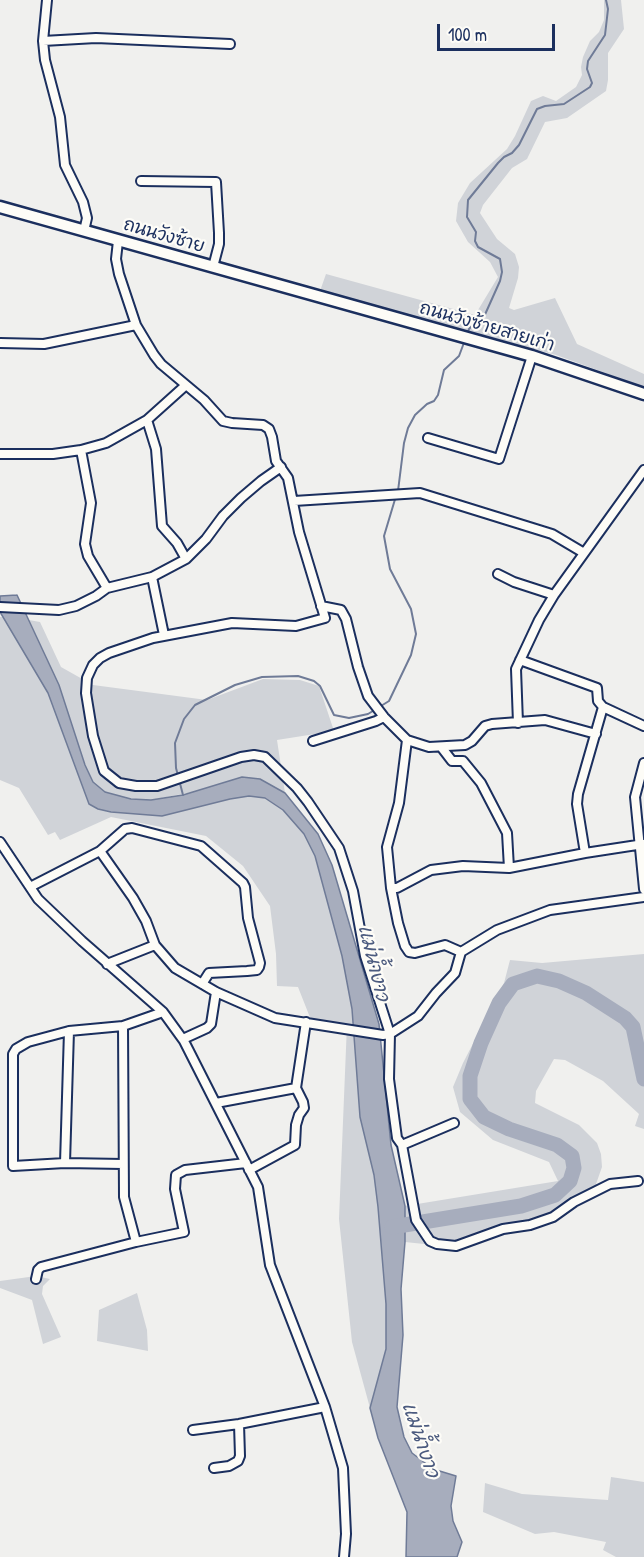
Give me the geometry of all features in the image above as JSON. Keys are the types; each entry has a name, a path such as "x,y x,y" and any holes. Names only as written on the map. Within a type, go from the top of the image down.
{"main road":[{"name":"ถนนวังซ้าย","path":"0,207 318,296"},
{"name":"ถนนวังซ้ายสายเก่า","path":"318,296 532,356 644,394"}],"street":[{"path":"47,0 43,41 45,60 60,117 65,165 83,202 87,218 84,231"},
{"path":"43,41 96,38 230,44"},
{"path":"141,181 216,182 219,244 213,267"},
{"path":"118,241 116,259 136,325 161,364 223,421 263,425 269,429 276,460 288,478 299,532 325,618 296,626 232,623 164,635 109,652 100,658 93,665 87,678 86,693 91,727 104,771 119,783 157,786 241,757 254,755 265,757 308,802 339,848 352,891 365,957 386,1034 397,1138 402,1145 416,1220 430,1241 456,1246 503,1229 530,1225 552,1217 574,1202 610,1184 638,1180"},
{"path":"0,342 44,344 136,325"},
{"path":"428,438 499,459 532,356"},
{"path":"0,454 30,455 81,450 106,442 147,420 186,385"},
{"path":"147,420 156,449 162,526 177,543 186,559"},
{"path":"81,450 91,503 85,544 88,556 107,588"},
{"path":"0,607 59,610 76,606 107,588 152,577 186,559 207,539 223,516 241,498 280,467"},
{"path":"518,723 516,669 520,660 554,596 644,470"},
{"path":"294,501 420,493 529,525 552,534 584,553"},
{"path":"498,574 554,596"},
{"path":"152,577 164,635"},
{"path":"321,606 341,610 346,619 368,696 382,715 407,740 429,747 465,745 472,741 485,726 492,724 552,721 596,734"},
{"path":"520,660 597,688 598,701 603,707 644,726"},
{"path":"585,853 577,804 603,707"},
{"path":"313,741 376,722 382,715"},
{"path":"407,740 399,803 387,847 390,888 405,946 409,952 415,953 445,945 461,952"},
{"path":"442,747 452,761 463,761 481,783 507,833 508,868"},
{"path":"644,763 635,798 644,889"},
{"path":"30,887 100,851 125,829 132,828 201,846 243,883 248,918 260,963 257,970 247,972 209,973 202,984"},
{"path":"0,842 38,899 107,964 163,1012 183,1039 258,1187 270,1265 326,1407 343,1468 346,1534 344,1557"},
{"path":"390,888 397,888 431,870 463,866 508,868 641,845"},
{"path":"100,851 133,898 146,921 155,945 175,968 216,992 221,992 275,1018 351,1031 386,1034 418,1016 455,973 461,952 497,930 550,910 644,897"},
{"path":"107,964 155,945"},
{"path":"183,1039 211,1024 216,992"},
{"path":"123,1164 13,1166 13,1054 16,1049 28,1042 69,1030 123,1026 163,1012"},
{"path":"36,1279 41,1267 184,1232 175,1189 176,1175 185,1170 248,1167 295,1145 298,1115 304,1108 296,1088 306,1022"},
{"path":"123,1026 124,1197 136,1242"},
{"path":"65,1164 69,1030"},
{"path":"216,1103 296,1088"},
{"path":"402,1145 454,1123"},
{"path":"193,1430 239,1424 326,1407"},
{"path":"214,1468 229,1466 238,1461 240,1456 239,1424"}],"shaded area":[{"path":"604,0 621,0 624,29 608,53 606,91 567,118 545,122 527,159 512,168 483,205 480,213 497,239 515,254 519,267 509,308 514,310 555,298 577,344 644,374 644,387 556,355 320,291 326,274 475,315 498,277 490,262 468,242 456,221 458,203 470,183 507,149 531,101 543,96 556,101 576,87 582,75 583,57 590,41 599,32 604,20"},
{"path":"0,617 3,617 48,693 89,804 110,812 162,816 230,799 249,796 265,798 283,810 304,834 315,856 342,956 352,1009 360,1117 374,1175 378,1207 386,1304 386,1349 370,1408 352,1342 339,1219 347,1024 311,1020 298,987 277,986 270,906 243,866 206,836 111,817 60,840 55,832 48,835 19,788 0,780"},
{"path":"29,620 40,622 61,667 93,685 207,700 263,679 300,680 319,686 334,731 277,740 285,793 260,779 151,800 131,799 105,792 93,782 85,765 59,685"},
{"path":"644,954 644,1129 635,1126 639,1114 603,1081 565,1060 554,1059 536,1091 535,1103 579,1125 597,1143 602,1167 596,1184 599,1193 572,1206 462,1248 405,1242 405,1206 558,1181 549,1162 493,1140 460,1112 453,1087 504,983 510,960 542,963"},
{"path":"36,1276 50,1279 43,1286 42,1294 61,1337 43,1344 32,1300 0,1288 0,1281"},
{"path":"137,1293 147,1330 148,1351 97,1341 99,1310"},
{"path":"611,1477 644,1482 644,1557 616,1557 603,1550 606,1542 554,1532 535,1534 483,1512 485,1483 522,1494 608,1500"}],"water":[{"path":"17,595 59,685 85,765 93,782 105,792 131,799 151,800 183,795 242,777 260,779 285,793 318,834 332,865 379,1024 391,1145 405,1206 401,1289 403,1335 397,1407 404,1437 412,1453 433,1469 456,1476 451,1506 453,1521 462,1542 457,1557 406,1557 407,1512 378,1438 370,1408 386,1349 386,1304 378,1207 374,1175 360,1117 352,1009 342,956 315,856 304,834 283,810 265,798 249,796 230,799 162,816 111,812 89,804 48,693 0,612 0,596"}],"waterway":[{"path":"467,334 474,323 483,319 502,272 500,259 478,247 475,241 476,232 467,217 468,200 498,163 519,145 537,109 564,104 590,87 592,83 587,69 588,61 605,35 608,9 606,0"},
{"path":"398,491 408,428 415,415 434,401 438,395 444,370 459,356 465,340"},
{"path":"183,795 176,768 175,743 184,719 195,705 235,685 262,677 298,676 314,681 320,686 334,715 349,718 368,714 389,701 411,655 416,634 411,609 390,569 384,536 396,496"},
{"path":"392,1227 521,1206 555,1195 570,1181 574,1168 572,1156 557,1145 509,1129 484,1117 470,1099 470,1076 481,1043 499,1003 513,984 537,976 559,981 586,993 625,1018 633,1027 644,1079"}],"water label":[{"name":"แม่น้ำงาว","path":"373,963"},
{"name":"แม่น้ำงาว","path":"420,1440"}]}
